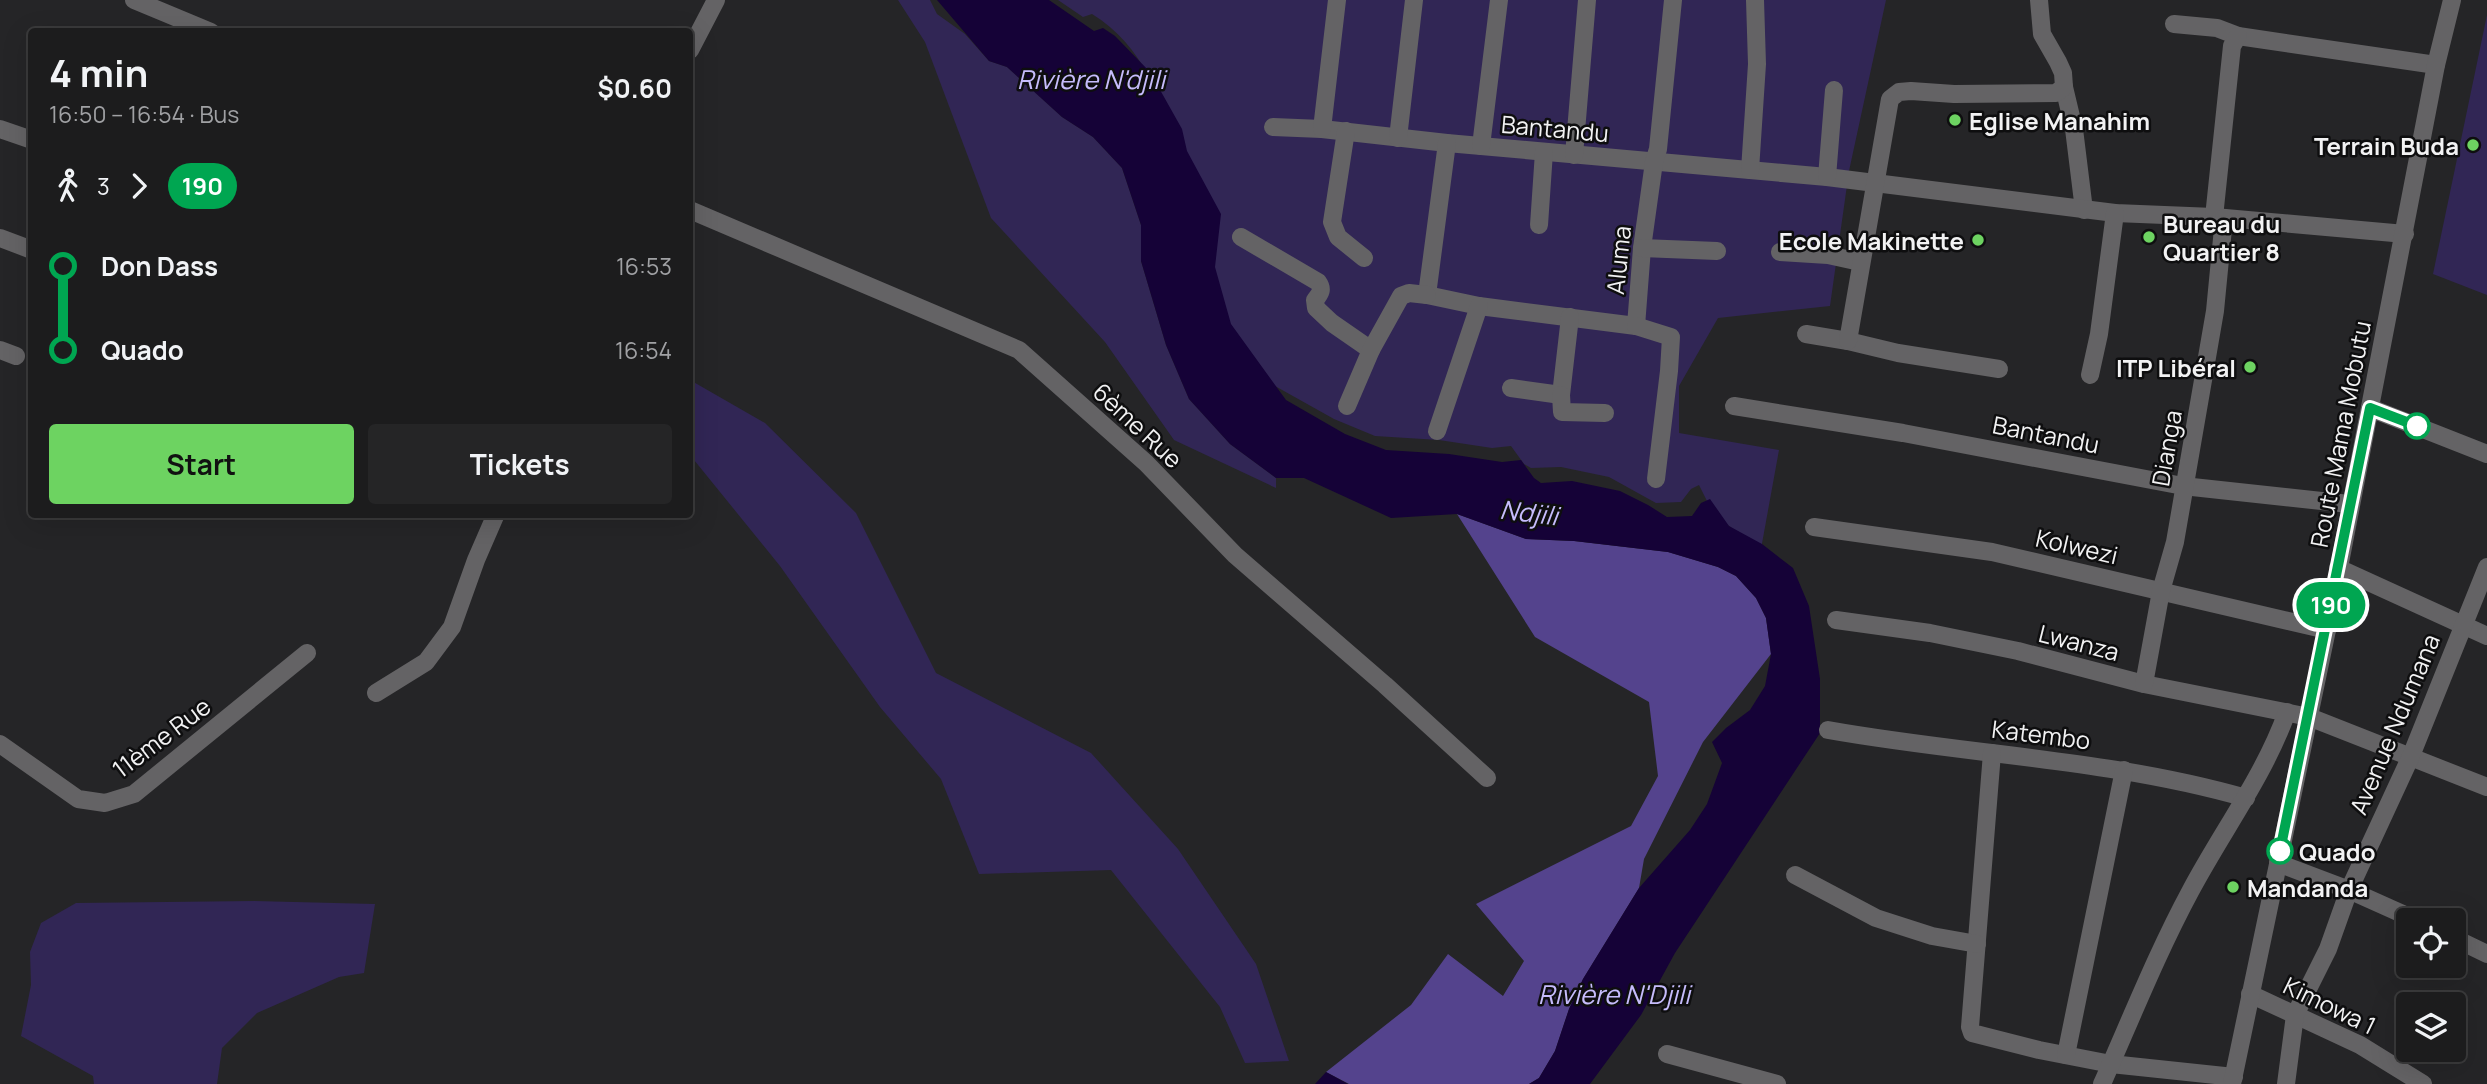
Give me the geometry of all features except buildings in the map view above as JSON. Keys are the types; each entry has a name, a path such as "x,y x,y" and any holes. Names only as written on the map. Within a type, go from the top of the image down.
{"street":[{"path":"134,0 201,28"},
{"path":"693,44 716,0"},
{"path":"1322,129 1337,0"},
{"path":"1398,138 1414,0"},
{"path":"1481,146 1499,0"},
{"path":"1574,155 1587,0"},
{"name":"Aluma","path":"1431,297 1479,306 1636,326 1642,248 1658,149 1673,0"},
{"path":"1750,170 1757,64 1755,0"},
{"path":"2039,0 2042,34 2063,73 2074,130 2084,209"},
{"name":"Route Mama Mobutu","path":"2233,1081 2327,631 2349,504 2405,234 2436,65 2452,0"},
{"path":"2174,24 2217,28 2238,36 2436,65"},
{"name":"Dianga","path":"2144,684 2161,591 2175,542 2215,311 2232,46 2238,36"},
{"path":"1848,341 1890,99 1899,92 2046,94 2056,93 2064,87"},
{"path":"1827,177 1834,90"},
{"name":"Bantandu","path":"1273,127 1346,131 1447,143 1827,177 2115,213 2219,218 2405,234"},
{"path":"0,129 28,139"},
{"path":"1346,131 1332,222 1338,237 1364,258"},
{"path":"1348,407 1371,350 1401,296 1409,293 1431,297 1447,143"},
{"path":"1539,225 1544,152"},
{"name":"6ème Rue","path":"693,211 1019,350 1146,463 1235,555 1487,778"},
{"path":"2090,375 2099,334 2115,213"},
{"path":"1241,237 1318,282 1321,293 1315,300 1316,308 1332,323 1371,350"},
{"path":"0,238 28,248"},
{"path":"1642,248 1717,251"},
{"path":"1780,252 1828,255 1860,262"},
{"path":"1437,431 1479,306"},
{"path":"1570,317 1561,395 1562,412 1605,413"},
{"path":"1636,326 1671,337 1656,479"},
{"path":"1805,334 1898,353 1999,369"},
{"path":"1511,388 1561,395"},
{"name":"Bantandu","path":"1734,406 1916,435 2183,486 2349,504"},
{"path":"2370,408 2487,454"},
{"path":"376,693 426,662 452,627 494,518"},
{"name":"Kolwezi","path":"1814,527 1992,552 2327,631"},
{"name":"Avenue Ndumana","path":"2286,1084 2295,1015 2328,949 2349,890 2411,756 2487,567"},
{"path":"2338,568 2487,636"},
{"name":"Lwanza","path":"1836,620 1930,633 2018,651 2144,684 2309,717 2487,786"},
{"name":"11ème Rue","path":"0,744 78,799 105,803 134,794 307,653"},
{"path":"2102,1084 2141,989 2192,888 2277,741 2287,712"},
{"name":"Katembo","path":"1828,730 1897,742 2124,770 2192,782 2246,798"},
{"path":"1992,753 1970,1027 1972,1033 2111,1064 2233,1081"},
{"path":"2066,1055 2124,770"},
{"path":"2278,863 2396,911"},
{"path":"1795,875 1876,918 1932,936 1977,944"},
{"path":"2466,944 2487,954"},
{"name":"Kimowa 1","path":"2250,994 2360,1045 2423,1084"},
{"path":"1667,1054 1777,1084"}],"shaded area":[{"path":"898,0 930,0 937,14 965,34 989,61 1007,67 1062,117 1093,137 1122,168 1141,225 1141,261 1166,345 1189,399 1230,444 1276,478 1276,488 1174,440 1105,342 991,218 925,42"},
{"path":"1058,0 1886,0 1849,171 1830,306 1718,318 1679,386 1679,433 1779,450 1761,549 1714,515 1699,485 1691,489 1681,502 1656,503 1609,477 1561,467 1531,468 1524,464 1511,446 1492,448 1439,440 1375,436 1334,419 1275,386 1220,310 1144,68 1132,50 1110,27 1092,14 1083,17"},
{"name":"Terrain Buda","path":"2487,15 2487,295 2433,274"},
{"path":"693,382 765,423 856,513 936,673 1091,753 1178,849 1256,964 1289,1061 1245,1063 1220,1007 1111,870 979,874 941,779 880,707 780,566 693,459"},
{"path":"1457,514 1526,539 1574,541 1668,552 1718,567 1736,576 1756,598 1766,618 1771,654 1703,742 1644,859 1639,888 1583,979 1569,1009 1555,1051 1539,1078 1529,1084 1349,1084 1326,1072 1411,1005 1448,954 1503,996 1524,961 1476,904 1631,826 1658,776 1649,702 1535,637"},
{"path":"254,901 375,904 364,973 339,977 257,1013 222,1048 217,1084 94,1084 93,1076 21,1036 31,985 30,952 41,923 76,903"}],"water":[{"name":"Rivière N'djili","path":"937,0 1049,0 1094,31 1103,28 1115,36 1150,72 1182,129 1187,151 1221,214 1215,267 1231,324 1286,400 1345,434 1386,450 1449,454 1502,462 1521,460 1541,483 1572,481 1620,491 1667,517 1692,516 1701,503 1710,499 1729,526 1762,544 1793,568 1809,606 1820,679 1820,733 1675,953 1641,1015 1590,1084 1529,1084 1539,1078 1555,1051 1569,1009 1583,979 1639,888 1690,830 1707,804 1722,763 1712,742 1750,710 1765,686 1771,654 1766,618 1756,598 1736,576 1718,567 1668,552 1574,541 1526,539 1457,514 1391,518 1304,478 1276,478 1230,444 1189,399 1166,345 1141,261 1141,225 1122,168 1093,137 1062,117 1007,67 989,61"},
{"path":"1326,1072 1348,1084 1315,1084"}],"bus line":[{"name":"190","path":"2280,851 2327,631 2349,504 2370,408 2417,426"}],"place":[{"name":"Eglise Manahim","path":"1955,120"},
{"name":"Terrain Buda","path":"2473,145"},
{"name":"Bureau du Quartier 8","path":"2149,237"},
{"name":"Ecole Makinette","path":"1978,240"},
{"name":"ITP Libéral","path":"2250,367"},
{"name":"Quado","path":"2280,851"},
{"name":"Mandanda","path":"2233,887"}],"water label":[{"name":"Ndjili","path":"1529,512"},
{"name":"Rivière N'Djili","path":"1614,994"}]}
